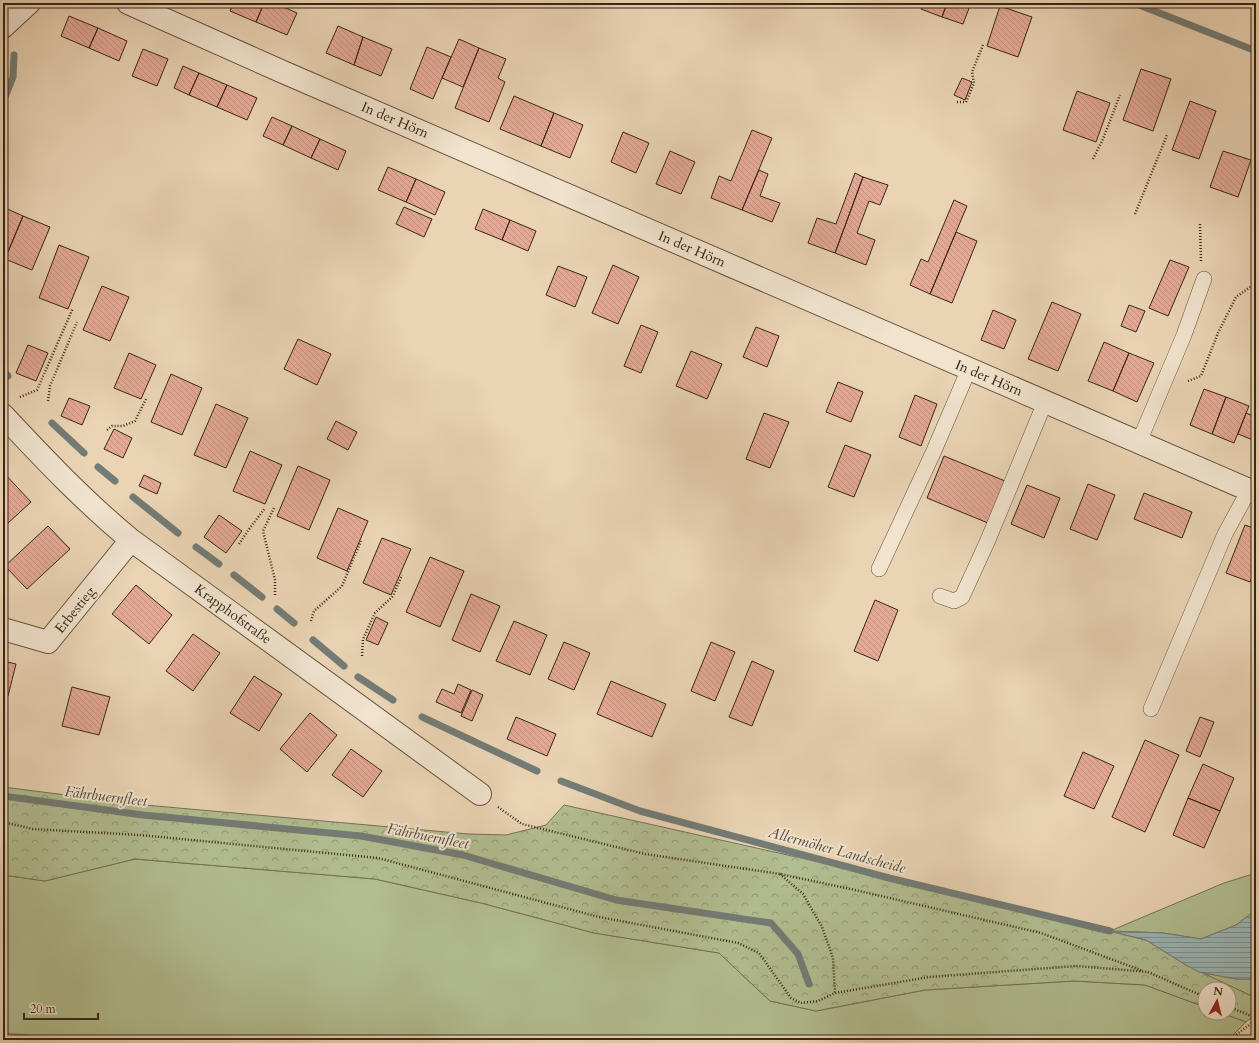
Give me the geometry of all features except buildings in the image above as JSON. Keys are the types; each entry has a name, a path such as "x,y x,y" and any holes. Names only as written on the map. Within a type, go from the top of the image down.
{"street":[{"path":"3,26 30,3"},
{"name":"In der Hörn","path":"128,3 1252,492"},
{"name":"Krapphofstraße","path":"3,415 74,489 101,515 131,540 480,794"},
{"name":"Erbestieg","path":"3,629 48,642 131,540"}],"lane":[{"path":"1139,442 1184,335 1204,279"},
{"path":"879,569 933,453 969,369"},
{"path":"940,596 954,601 962,597 988,540 1044,402"},
{"path":"1151,709 1224,534 1252,492"}],"path":[{"path":"957,102 966,102 974,83 972,72 983,45"},
{"path":"1093,159 1103,139 1120,95"},
{"path":"1135,214 1167,135"},
{"path":"1200,224 1200,255 1204,279"},
{"path":"1188,381 1201,376 1218,333 1236,297 1256,284"},
{"path":"19,398 37,390 73,308"},
{"path":"48,401 50,386 77,322"},
{"path":"107,430 112,426 123,426 135,422 146,399"},
{"path":"239,544 266,508"},
{"path":"274,508 263,531 276,580 275,595"},
{"path":"311,621 314,611 342,586 362,541"},
{"path":"362,656 363,639 375,614 393,596 402,575"},
{"path":"480,794 522,824 646,854 780,874 1041,933 1148,972 1197,993"},
{"path":"3,822 33,829 140,835 378,858 599,917 738,943 759,953 791,998 801,1003 818,1001 835,993 929,977 1076,966 1148,972"},
{"path":"780,874 803,894 822,927 833,958 835,993"},
{"path":"1237,1010 1256,1018"},
{"path":"1229,1040 1252,1023 1256,1023"},
{"path":"1246,1040 1256,1032"}],"green space":[{"path":"3,787 145,805 468,834 506,835 546,825 564,805 819,862 1146,940 1186,965 1220,981 1197,981 1197,1004 1145,985 1074,981 925,990 816,1011 770,1001 719,953 594,933 481,903 375,879 135,859 45,881 3,875"},
{"path":"135,859 375,879 481,903 594,933 719,953 770,1001 816,1011 925,990 1074,981 1145,985 1197,1004 1197,1021 1237,1021 1237,1019 1246,1022 1228,1040 85,1040 3,1033 3,875 45,881"},
{"path":"1256,873 1256,910 1236,925 1201,939 1163,933 1110,931 1224,883"},
{"path":"1199,972 1236,979 1256,979 1256,998 1237,989 1237,981 1219,981"},
{"path":"1237,989 1256,998 1256,1014 1246,1022 1237,1019"}],"water":[{"path":"1256,910 1256,979 1236,979 1199,972 1146,940 1110,931 1163,933 1201,939 1236,925"}],"waterway":[{"path":"1134,3 1256,51"},
{"path":"3,102 13,77 14,55"},
{"name":"Allermöher Landscheide","path":"3,370 8,376"},
{"name":"Allermöher Landscheide","path":"52,423 84,453"},
{"name":"Allermöher Landscheide","path":"98,467 115,481"},
{"name":"Allermöher Landscheide","path":"133,497 178,533"},
{"name":"Allermöher Landscheide","path":"196,547 219,564"},
{"name":"Allermöher Landscheide","path":"234,575 262,597"},
{"name":"Allermöher Landscheide","path":"277,609 294,623"},
{"name":"Allermöher Landscheide","path":"313,640 344,666"},
{"name":"Allermöher Landscheide","path":"358,677 393,700"},
{"name":"Allermöher Landscheide","path":"422,717 537,771"},
{"name":"Allermöher Landscheide","path":"561,781 640,811 889,878 1110,931"},
{"name":"Fährbuernfleet","path":"3,796 143,815 361,836 463,855 616,900 771,923 798,954 809,984"}]}
